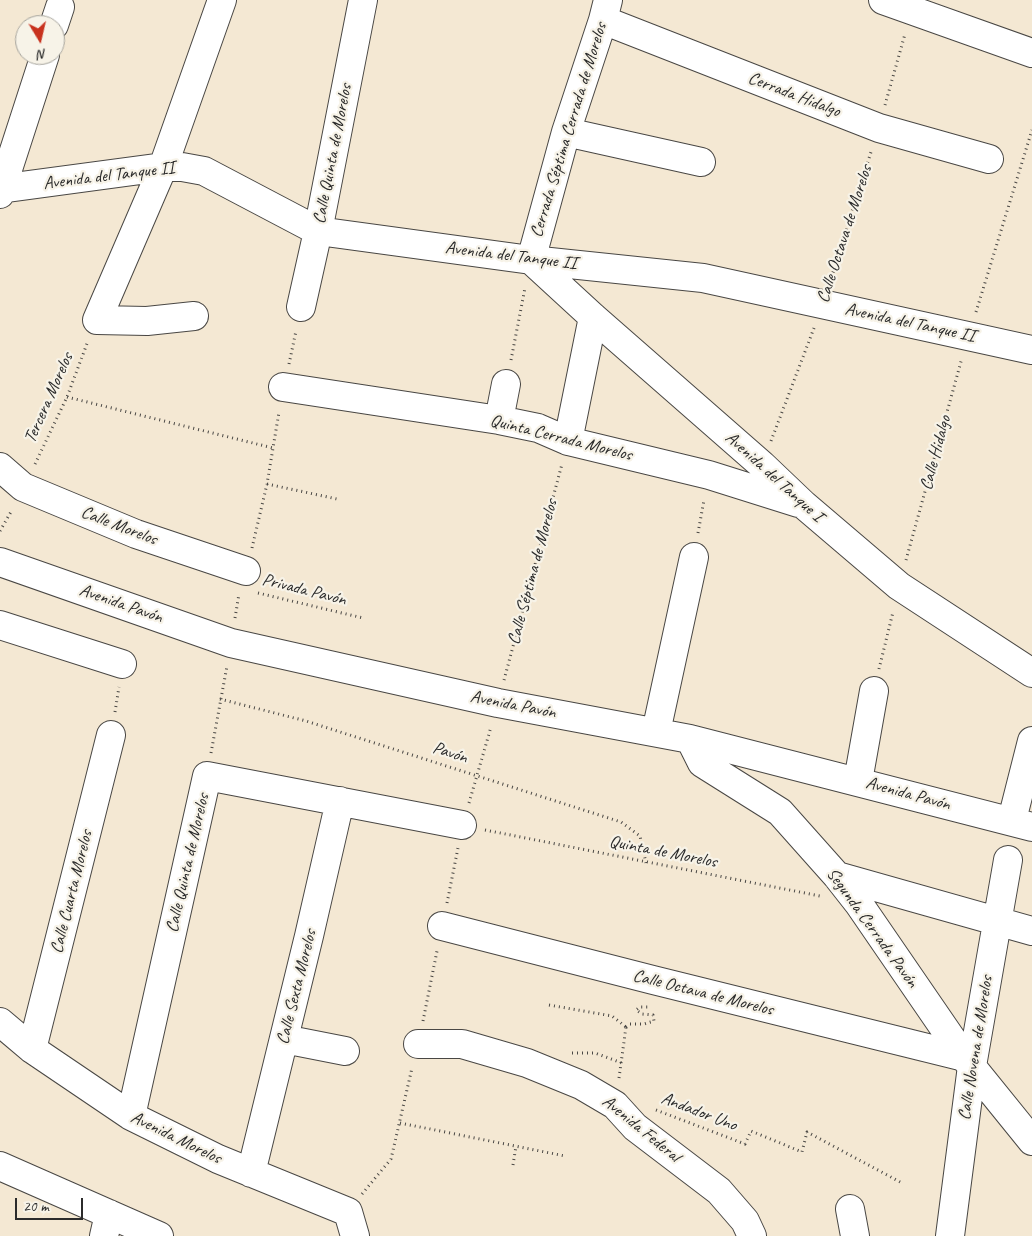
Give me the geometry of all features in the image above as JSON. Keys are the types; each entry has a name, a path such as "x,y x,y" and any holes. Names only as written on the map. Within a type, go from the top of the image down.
{"street":[{"path":"194,316 147,321 97,320 163,167 222,0"},
{"name":"Calle Quinta de Morelos","path":"301,308 363,0"},
{"path":"883,0 1032,53"},
{"name":"Cerrada Hidalgo","path":"605,10 878,128 989,158"},
{"name":"Cerrada Séptima Cerrada de Morelos","path":"531,260 566,132 605,10"},
{"path":"1,191 42,65"},
{"path":"566,132 701,162"},
{"name":"Avenida del Tanque II","path":"1,191 163,167 182,166 204,172 318,230 531,260 703,278 1032,350"},
{"name":"Avenida del Tanque I","path":"531,260 762,465 804,505 899,586 1032,674"},
{"path":"568,441 593,317"},
{"path":"499,420 506,384"},
{"name":"Quinta Cerrada Morelos","path":"284,388 499,420 538,428 568,441 709,475 804,505"},
{"name":"Calle Morelos","path":"0,467 23,487 248,581"},
{"path":"656,732 694,557"},
{"name":"Avenida Pavón","path":"0,562 231,643 498,703 656,732 858,781 1024,818"},
{"path":"0,625 122,664"},
{"path":"858,781 874,691"},
{"name":"Calle Cuarta Morelos","path":"32,1049 111,735"},
{"name":"Segunda Cerrada Pavón","path":"690,740 702,764 780,812 828,886 859,904 968,1062 1032,1141"},
{"path":"1024,818 1032,741"},
{"name":"Calle Quinta de Morelos","path":"130,1116 207,776 462,825"},
{"name":"Calle Sexta Morelos","path":"251,1173 340,802"},
{"name":"Calle Novena de Morelos","path":"950,1236 968,1062 1008,860"},
{"path":"828,886 1032,931"},
{"name":"Calle Octava de Morelos","path":"442,926 968,1062"},
{"name":"Avenida Morelos","path":"0,1022 32,1049 130,1116 218,1159 348,1212 355,1236"},
{"path":"284,1039 345,1051"},
{"name":"Avenida Federal","path":"418,1044 462,1044 527,1063 581,1085 615,1105 635,1127 719,1191 746,1221 752,1236"},
{"path":"0,1166 106,1225 159,1236"},
{"path":"850,1209 855,1236"}],"path":[{"name":"Calle Octava de Morelos","path":"762,465 824,304 912,11"},
{"name":"Calle Hidalgo","path":"874,691 899,586 968,336 1032,130"},
{"path":"506,384 531,260"},
{"path":"284,388 301,308"},
{"name":"Tercera Morelos","path":"23,487 67,397 97,320"},
{"path":"67,397 273,448"},
{"name":"Calle Séptima de Morelos","path":"462,825 478,776 568,441"},
{"path":"694,557 709,475"},
{"path":"267,484 337,499"},
{"name":"Privada Pavón","path":"248,581 363,618"},
{"name":"Pavón","path":"220,700 306,721 621,822 640,836 646,862"},
{"name":"Quinta de Morelos","path":"462,825 646,862 828,886"},
{"path":"615,1105 626,1027 630,1024 654,1021 653,1015 642,1014 636,1010 640,1007 658,1007 661,1002 659,994 649,992 652,988 653,980"},
{"path":"549,1005 612,1016 626,1027"},
{"name":"Andador Uno","path":"655,1109 745,1144 751,1131 802,1152 807,1132 902,1183"},
{"path":"400,1122 565,1156"},
{"path":"513,1165 516,1146"}]}
